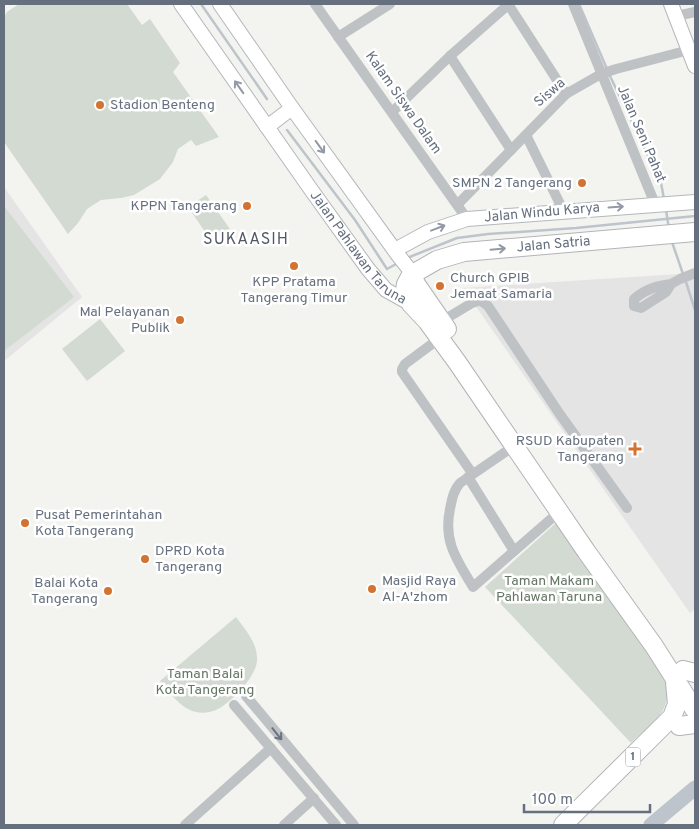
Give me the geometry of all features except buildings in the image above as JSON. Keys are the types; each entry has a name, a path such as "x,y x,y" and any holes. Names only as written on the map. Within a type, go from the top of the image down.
{"highway":[{"name":"Jalan Satria","path":"411,270 464,252 695,232"},
{"path":"410,304 405,290 411,270"},
{"name":"Jalan Pahlawan Taruna","path":"411,270 416,284 441,330 514,446 654,646 684,673"},
{"name":"Jalan Pahlawan Taruna","path":"410,304 441,330 589,537 684,673 691,706"},
{"name":"1","path":"563,825 672,717 684,673"},
{"name":"1","path":"575,825 691,706"}],"main road":[{"name":"Jalan Pahlawan Taruna","path":"181,4 368,269 386,290 410,304"},
{"name":"Jalan Pahlawan Taruna","path":"220,4 292,108 411,270"},
{"path":"673,10 695,66"},
{"path":"267,128 292,108"},
{"name":"Jalan Windu Karya","path":"396,252 428,232 467,219 563,210 695,202"}],"street":[{"name":"Kalam Siswa Dalam","path":"315,4 467,219"},
{"path":"338,36 390,4"},
{"path":"392,112 450,56 509,4 566,94"},
{"name":"Jalan Seni Pahat","path":"572,4 656,204"},
{"path":"673,10 695,12"},
{"name":"Siswa","path":"458,204 566,94 616,68 689,50"},
{"path":"450,56 511,150"},
{"path":"526,135 563,210"},
{"path":"676,282 695,273"},
{"path":"514,551 470,475 402,372 406,364 472,303 480,300 488,306 559,413 627,508"},
{"path":"514,446 470,475 460,483 454,492 448,527 450,544 473,586 559,512"},
{"path":"246,696 354,825"},
{"path":"234,705 336,825"},
{"path":"185,825 271,748"},
{"path":"284,825 314,798"}],"shaded area":[{"path":"4,187 82,297 4,361"},
{"name":"RSUD Kabupaten Tangerang","path":"695,273 695,609 690,613 463,288"}],"green space":[{"name":"Stadion Benteng","path":"19,4 127,4 142,25 150,19 180,63 173,72 219,137 196,146 191,140 178,149 173,162 160,179 134,195 101,200 87,209 68,234 4,142 4,17 7,12"},
{"path":"206,195 230,229 212,242 188,207"},
{"path":"4,206 74,297 4,351"},
{"path":"100,319 125,351 87,381 62,349"},
{"name":"Taman Makam Pahlawan Taruna","path":"558,521 664,677 667,689 665,707 654,721 631,743 485,587"},
{"name":"Taman Balai Kota Tangerang","path":"236,617 256,648 257,661 252,675 235,696 216,710 200,713 186,708 160,681"}],"waterway":[{"path":"201,4 267,99"},
{"path":"579,4 607,69"},
{"path":"609,74 661,183 664,199"},
{"path":"287,130 355,220 387,269 398,263"},
{"path":"666,210 669,229"},
{"path":"407,258 457,238 695,216"},
{"path":"672,242 683,274"},
{"path":"685,279 695,310"},
{"path":"651,825 695,788"}],"place":[{"name":"Stadion Benteng","path":"100,105"},
{"name":"SMPN 2 Tangerang","path":"582,183"},
{"name":"KPPN Tangerang","path":"247,206"},
{"name":"KPP Pratama Tangerang Timur","path":"294,266"},
{"name":"Church GPIB Jemaat Samaria","path":"440,286"},
{"name":"Mal Pelayanan Publik","path":"180,320"},
{"name":"RSUD Kabupaten Tangerang","path":"635,449"},
{"name":"Pusat Pemerintahan Kota Tangerang","path":"25,523"},
{"name":"DPRD Kota Tangerang","path":"145,559"},
{"name":"Masjid Raya Al-A'zhom","path":"372,589"},
{"name":"Balai Kota Tangerang","path":"108,591"}],"district":[{"name":"SUKAASIH","path":"246,240"}]}
